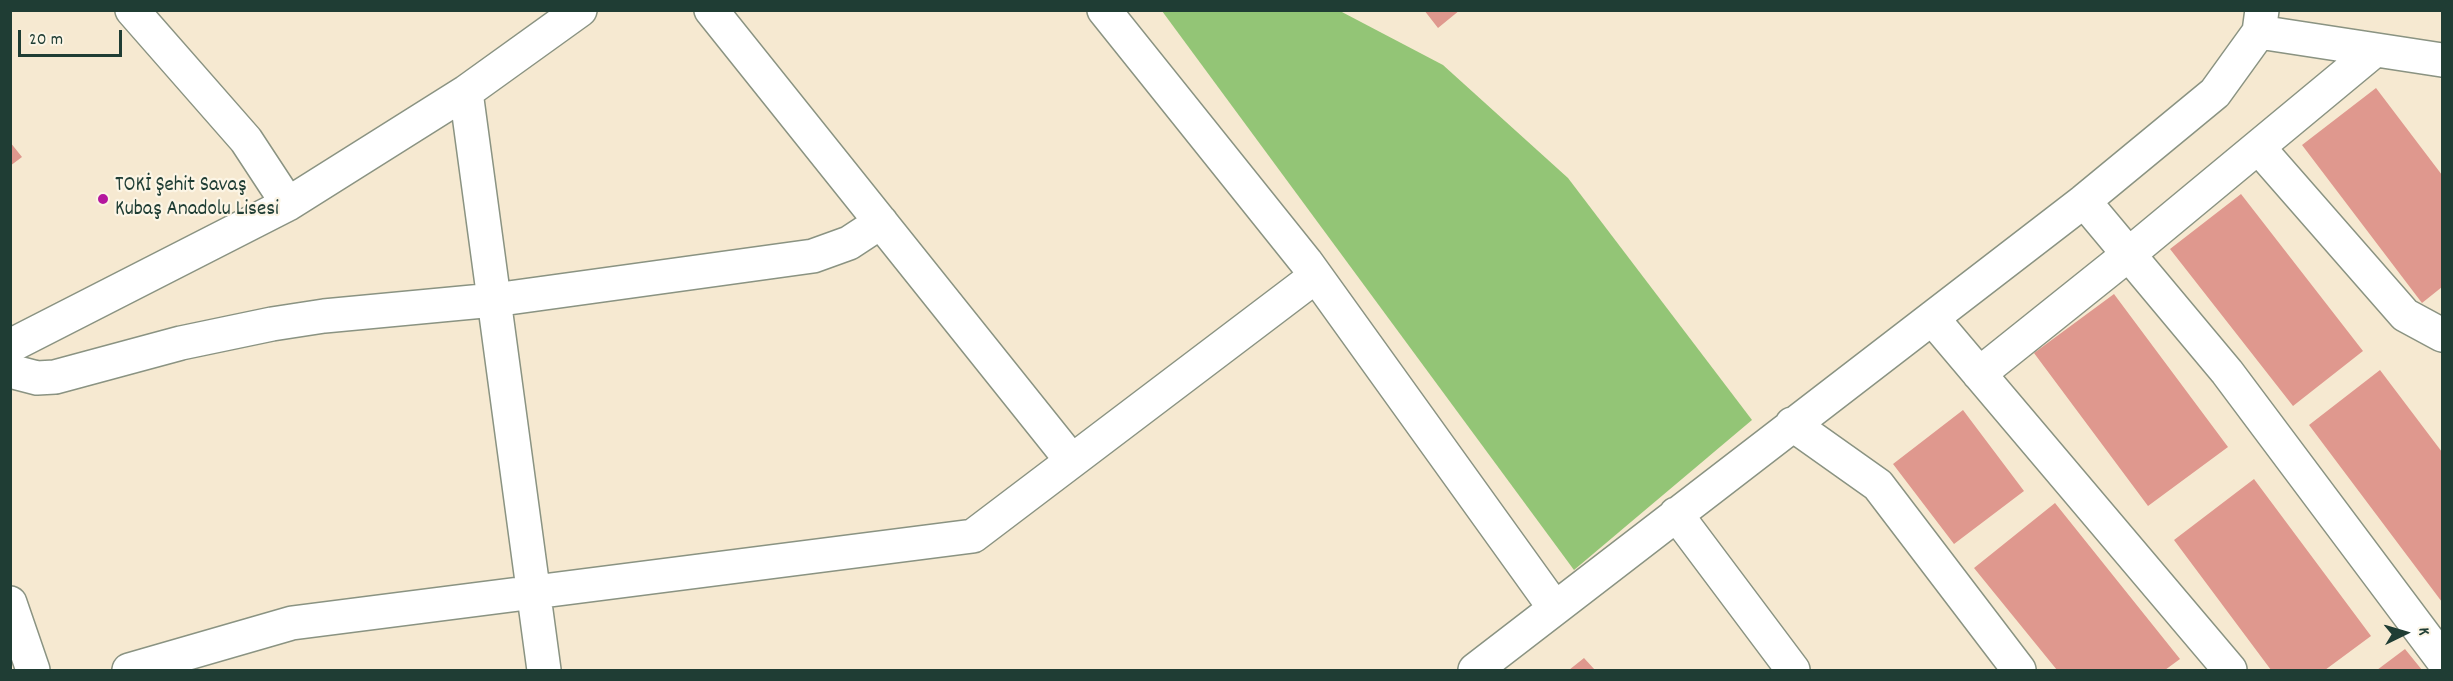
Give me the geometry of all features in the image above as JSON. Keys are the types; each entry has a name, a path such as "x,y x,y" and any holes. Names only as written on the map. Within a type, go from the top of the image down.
{"street":[{"path":"132,10 246,140 288,204"},
{"path":"10,346 288,204 466,92 580,10"},
{"path":"711,10 1072,461"},
{"path":"1104,10 1316,276 1554,607"},
{"path":"1475,670 2084,201 2215,93 2260,21 2375,50 2442,60"},
{"path":"1979,374 2129,254 2375,50"},
{"path":"466,92 544,670"},
{"path":"2258,147 2405,315 2442,335"},
{"path":"2084,201 2228,372 2442,659"},
{"path":"10,371 37,378 55,377 191,341 272,324 324,316 494,300 813,256 849,243 881,222"},
{"path":"129,670 292,623 973,536 1316,276"},
{"path":"1932,318 2230,670"},
{"path":"1792,424 1878,485 2019,670"},
{"path":"1676,514 1793,670"},
{"path":"10,603 33,670"}],"green space":[{"path":"1162,11 1340,11 1443,65 1568,178 1752,420 1574,570"}],"building":[{"path":"1424,10 1460,10 1438,28"},
{"path":"2376,88 2442,175 2442,287 2422,303 2302,145"},
{"path":"10,142 22,157 10,166"},
{"path":"2241,194 2363,351 2293,406 2170,249"},
{"path":"2114,294 2228,447 2148,506 2034,353"},
{"path":"2380,370 2442,452 2442,602 2309,425"},
{"path":"1963,410 2024,491 1954,544 1893,464"},
{"path":"2254,479 2371,636 2325,670 2271,670 2174,540"},
{"path":"2055,503 2180,659 2165,670 2057,670 1974,568"},
{"path":"2405,649 2422,670 2377,670"},
{"path":"1584,658 1595,670 1569,670"}],"place":[{"name":"TOKİ Şehit Savaş Kubaş Anadolu Lisesi","path":"103,199"}]}
